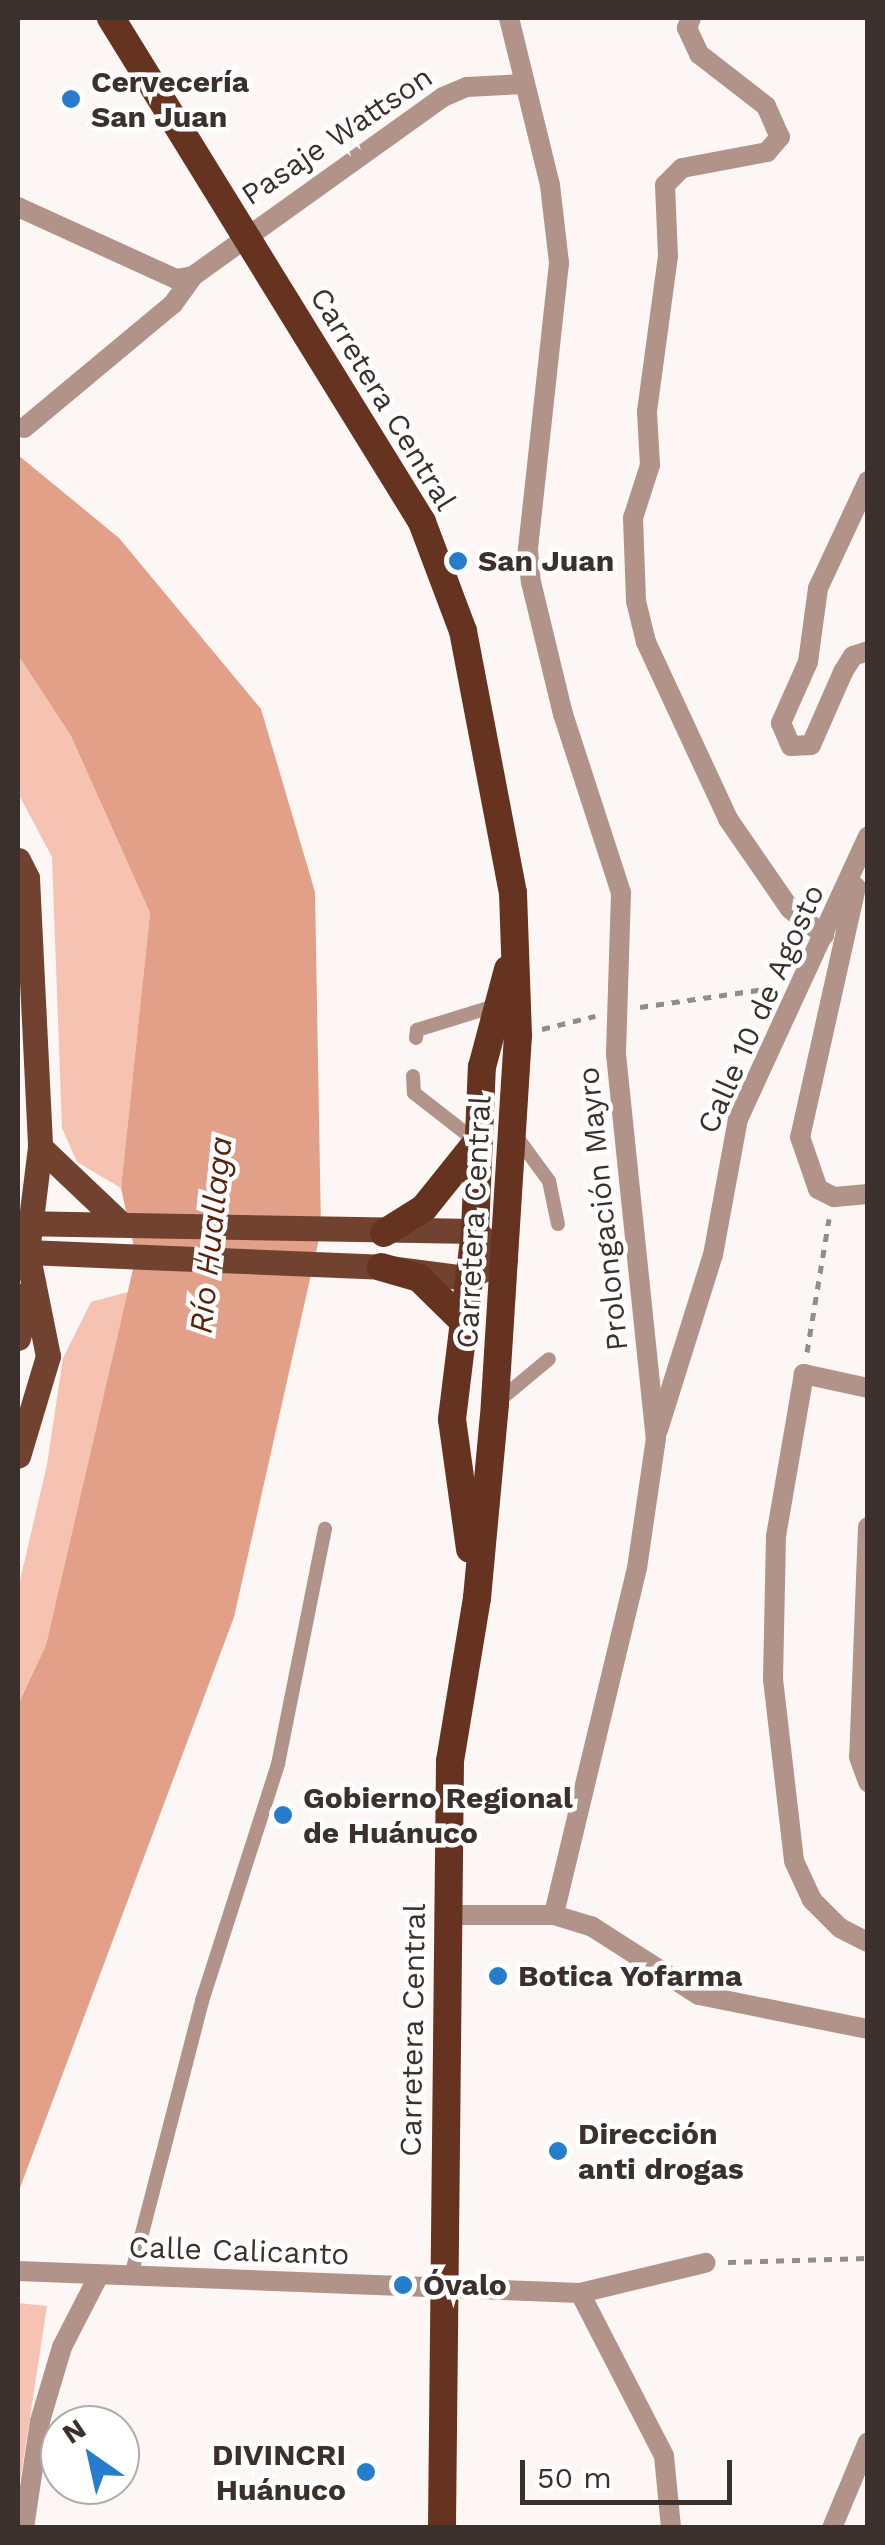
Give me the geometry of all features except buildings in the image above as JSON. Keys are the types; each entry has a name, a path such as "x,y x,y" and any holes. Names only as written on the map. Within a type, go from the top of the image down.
{"highway":[{"name":"Carretera Central","path":"112,18 422,522 462,631 517,934 518,1035 495,1404 477,1598 450,1761 442,2528"},
{"path":"477,1598 452,1419 460,1317 475,1231 482,1067 517,934"},
{"path":"370,1233 424,1208 477,1142"},
{"path":"368,1266 419,1278 460,1317"}],"main road":[{"path":"18,860 27,878 32,938 40,1147 22,1252 34,1279 48,1356 18,1456"},
{"path":"40,1147 123,1223"},
{"path":"22,1252 368,1266 468,1278 504,1258 475,1231 370,1233 30,1223"},
{"path":"368,1266 370,1233"},
{"path":"18,1338 34,1279"}],"street":[{"name":"Prolongación Mayro","path":"508,18 550,186 559,263 528,550 531,582 563,714 622,892 622,1009 616,1054 656,1438 637,1568 554,1916"},
{"path":"691,18 687,28 698,54 766,106 780,137 767,152 682,168 665,186 668,256 647,412 650,465 633,518 636,602 646,642 728,819 790,909 824,934"},
{"name":"Pasaje Wattson","path":"24,428 173,304 194,276 244,235 443,96 467,87 525,84"},
{"path":"18,207 176,279 194,276"},
{"path":"868,481 818,588 808,662 782,723 791,746 811,745 842,672 868,651"},
{"path":"866,843 800,1137 818,1189 834,1197 868,1194"},
{"name":"Calle 10 de Agosto","path":"656,1438 713,1256 738,1119 866,843"},
{"path":"868,1388 804,1374 776,1536 773,1678 794,1861 812,1900 840,1928 868,1942"},
{"path":"868,1527 859,1757 868,1782"},
{"path":"447,1915 554,1916 591,1926 699,1995 868,2029"},
{"name":"Calle Calicanto","path":"25,2271 98,2277 580,2293 705,2263"},
{"path":"24,2528 45,2402 62,2347 98,2277"},
{"path":"580,2293 664,2456 671,2528"},
{"path":"832,2528 868,2442"}],"lane":[{"path":"416,1038 417,1030 498,1005"},
{"path":"413,1076 414,1093 477,1142"},
{"path":"511,1129 549,1181 558,1224"},
{"path":"495,1404 549,1358"},
{"path":"130,2276 202,2001 278,1764 325,1528"}],"path":[{"path":"518,1035 622,1009 800,984"},
{"path":"804,1374 834,1197"},
{"path":"705,2263 868,2258"}],"shaded area":[{"path":"18,655 71,736 150,913 121,1188 77,1162 62,1128 52,857 18,793"},
{"path":"128,1292 46,1645 18,1705 18,1589 47,1465 63,1358 91,1302"},
{"path":"18,2303 47,2306 18,2495"}],"water":[{"name":"Río Huallaga","path":"18,455 119,538 261,709 315,892 321,1230 234,1617 18,2193 18,1705 46,1645 136,1256 121,1188 150,913 71,736 18,655"}],"place":[{"name":"Cervecería San Juan","path":"71,99"},
{"name":"San Juan","path":"458,561"},
{"name":"Gobierno Regional de Huánuco","path":"283,1815"},
{"name":"Botica Yofarma","path":"498,1976"},
{"name":"Dirección anti drogas","path":"558,2151"},
{"name":"Óvalo","path":"403,2285"},
{"name":"DIVINCRI Huánuco","path":"366,2472"}]}
